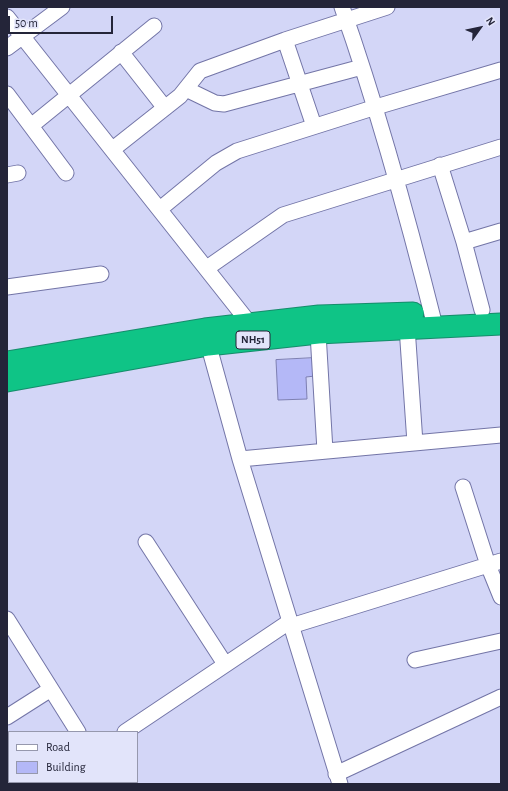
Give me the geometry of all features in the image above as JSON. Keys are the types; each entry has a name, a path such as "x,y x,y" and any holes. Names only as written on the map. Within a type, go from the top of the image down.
{"highway":[{"name":"NH51","path":"7,362 207,337 318,333 407,327 433,319 492,310"},
{"name":"NH51","path":"7,381 207,337 250,324 319,316 433,319 501,324"}],"street":[{"path":"7,48 62,7"},
{"path":"113,149 165,108 186,89 200,71 285,40 344,14 387,7"},
{"path":"344,14 376,107 397,178 433,319"},
{"path":"7,17 250,324"},
{"path":"31,126 154,26"},
{"path":"285,40 314,126"},
{"path":"121,52 165,108"},
{"path":"186,89 219,104 301,85 362,67"},
{"path":"160,209 227,156 237,151 314,126 501,70"},
{"path":"7,94 66,173"},
{"path":"207,268 274,220 283,216 397,178 501,147"},
{"path":"440,165 464,242 492,310"},
{"path":"464,242 501,231"},
{"path":"7,287 101,274"},
{"path":"407,327 415,443"},
{"path":"318,333 325,451"},
{"path":"207,337 240,459 338,779 501,697"},
{"path":"240,459 501,435"},
{"path":"463,487 494,563 501,597"},
{"path":"146,542 226,664"},
{"path":"126,731 226,664 290,624 494,563"},
{"path":"7,619 77,731"},
{"path":"415,660 501,641"},
{"path":"7,717 51,689"}],"building":[{"path":"314,358 315,376 306,377 307,399 278,400 276,360"}]}
